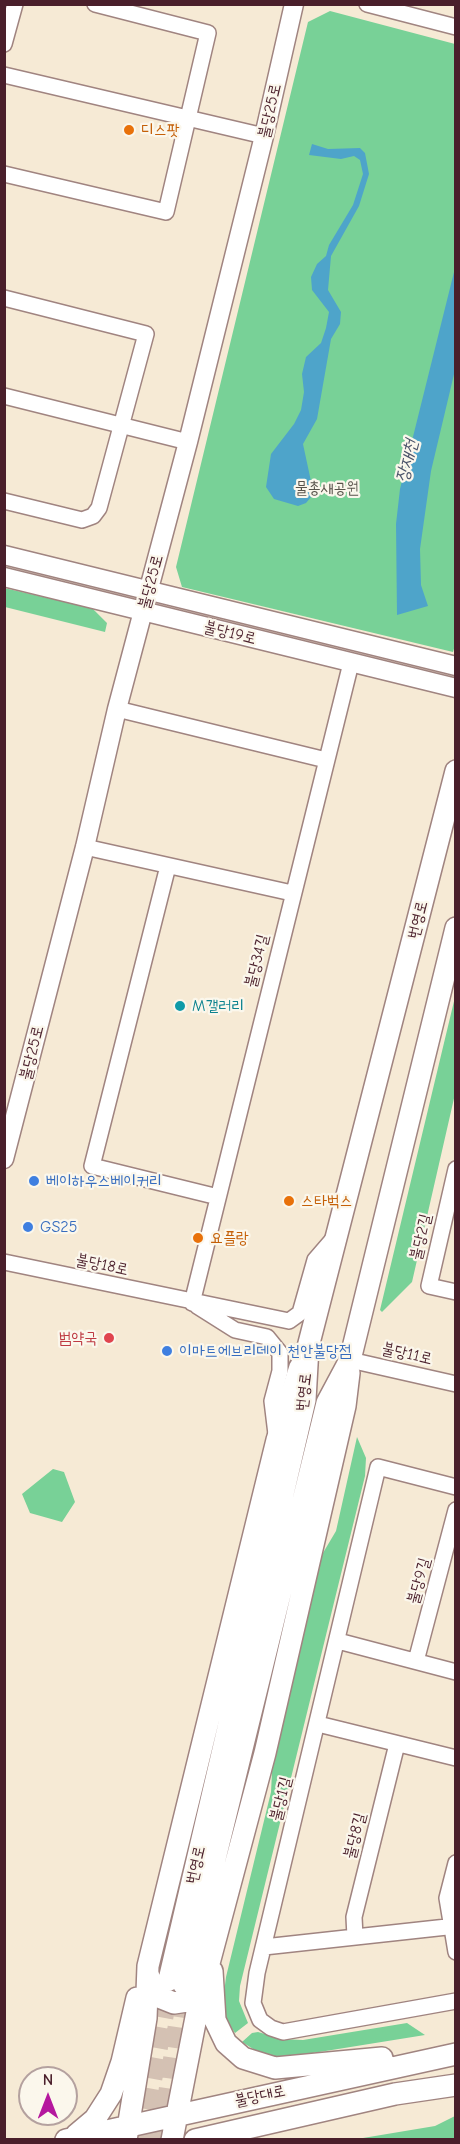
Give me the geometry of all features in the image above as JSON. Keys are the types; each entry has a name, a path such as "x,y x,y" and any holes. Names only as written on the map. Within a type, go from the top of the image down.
{"main road":[{"name":"번영로","path":"192,1977 305,1400 308,1347 456,771"},
{"name":"번영로","path":"192,1977 327,1403 350,1360 456,928"},
{"path":"68,2139 84,2132 111,2094 141,1982 148,1966 277,1440 308,1347"},
{"path":"148,1966 150,1988 154,1995 166,2002 187,2001 192,1977 267,1741 345,1406 350,1360"},
{"path":"127,2132 146,2018 148,1966"},
{"path":"192,1977 226,2043 243,2058 275,2068 397,2056 431,2059"},
{"path":"172,2139 192,1977"},
{"name":"불당대로","path":"68,2139 127,2132 176,2114 456,2054"},
{"name":"불당대로","path":"195,2139 395,2094 456,2085"},
{"path":"234,2139 284,2119"}],"street":[{"path":"4,44 15,4"},
{"path":"4,174 166,212 208,33 95,4"},
{"name":"불당25로","path":"4,1159 85,847 117,709 188,442 264,136 294,4"},
{"path":"367,4 456,27"},
{"path":"4,75 264,136"},
{"path":"4,298 146,334 99,507 93,516 82,520 4,501"},
{"path":"4,396 188,442"},
{"name":"불당19로","path":"4,555 456,666"},
{"name":"불당19로","path":"4,577 456,688"},
{"name":"불당34길","path":"192,1303 292,893 351,663"},
{"path":"117,709 326,760"},
{"path":"85,847 292,893"},
{"path":"168,866 92,1166 218,1197"},
{"name":"불당2길","path":"456,1169 429,1286 456,1292"},
{"name":"불당18로","path":"4,1262 192,1303 289,1321 300,1313 315,1260 338,1234"},
{"path":"192,1303 235,1330 267,1338 280,1353 280,1371 272,1401 277,1440"},
{"name":"불당11로","path":"350,1360 456,1384"},
{"name":"불당1길","path":"456,1487 378,1467 264,1947 254,2003 260,2020 271,2028 283,2031 456,2001"},
{"name":"불당9길","path":"416,1661 456,1510"},
{"path":"338,1641 456,1672"},
{"path":"318,1724 456,1758"},
{"name":"불당8길","path":"355,1937 354,1917 397,1744"},
{"path":"456,1863 447,1898 454,1927 456,1952"},
{"path":"264,1947 454,1927"}],"green space":[{"name":"물총새공원","path":"330,11 455,44 456,642 453,652 182,587 176,567 308,22"},
{"path":"4,588 92,608 107,623 105,632 5,607"},
{"path":"455,997 455,1094 412,1282 382,1312 380,1310"},
{"path":"357,1437 366,1458 365,1476 240,1986 239,2001 248,2023 235,2033 225,2018 223,2001 226,1977 271,1792 273,1753 317,1563 336,1531"},
{"path":"53,1469 64,1472 75,1502 62,1522 30,1513 22,1494"},
{"path":"407,2023 425,2035 282,2058 266,2057 242,2042 252,2033 258,2032 282,2039 303,2040"},
{"path":"455,2116 455,2139 357,2139 435,2126"}],"water":[{"path":"312,144 328,149 360,148 365,153 369,174 359,206 331,256 328,290 341,312 340,324 331,339 317,419 303,444 312,486 311,497 306,503 298,506 274,499 266,487 271,454 294,424 301,410 304,392 302,374 306,357 321,343 326,328 329,312 312,290 311,277 317,264 326,256 329,245 353,205 363,174 360,160 354,156 341,159 309,155"},
{"name":"장재천","path":"455,268 455,370 431,471 420,549 421,585 428,606 397,615 396,524 400,489"}],"tunnel":[{"path":"144,2140 146,2111 169,1983"},
{"path":"162,2140 184,1986"}],"place":[{"name":"디스팟","path":"129,130"},
{"name":"M갤러리","path":"180,1006"},
{"name":"베이하우스베이커리","path":"34,1181"},
{"name":"스타벅스","path":"289,1201"},
{"name":"GS25","path":"28,1227"},
{"name":"요플랑","path":"198,1238"},
{"name":"범약국","path":"109,1338"},
{"name":"이마트에브리데이 천안불당점","path":"167,1351"}]}
